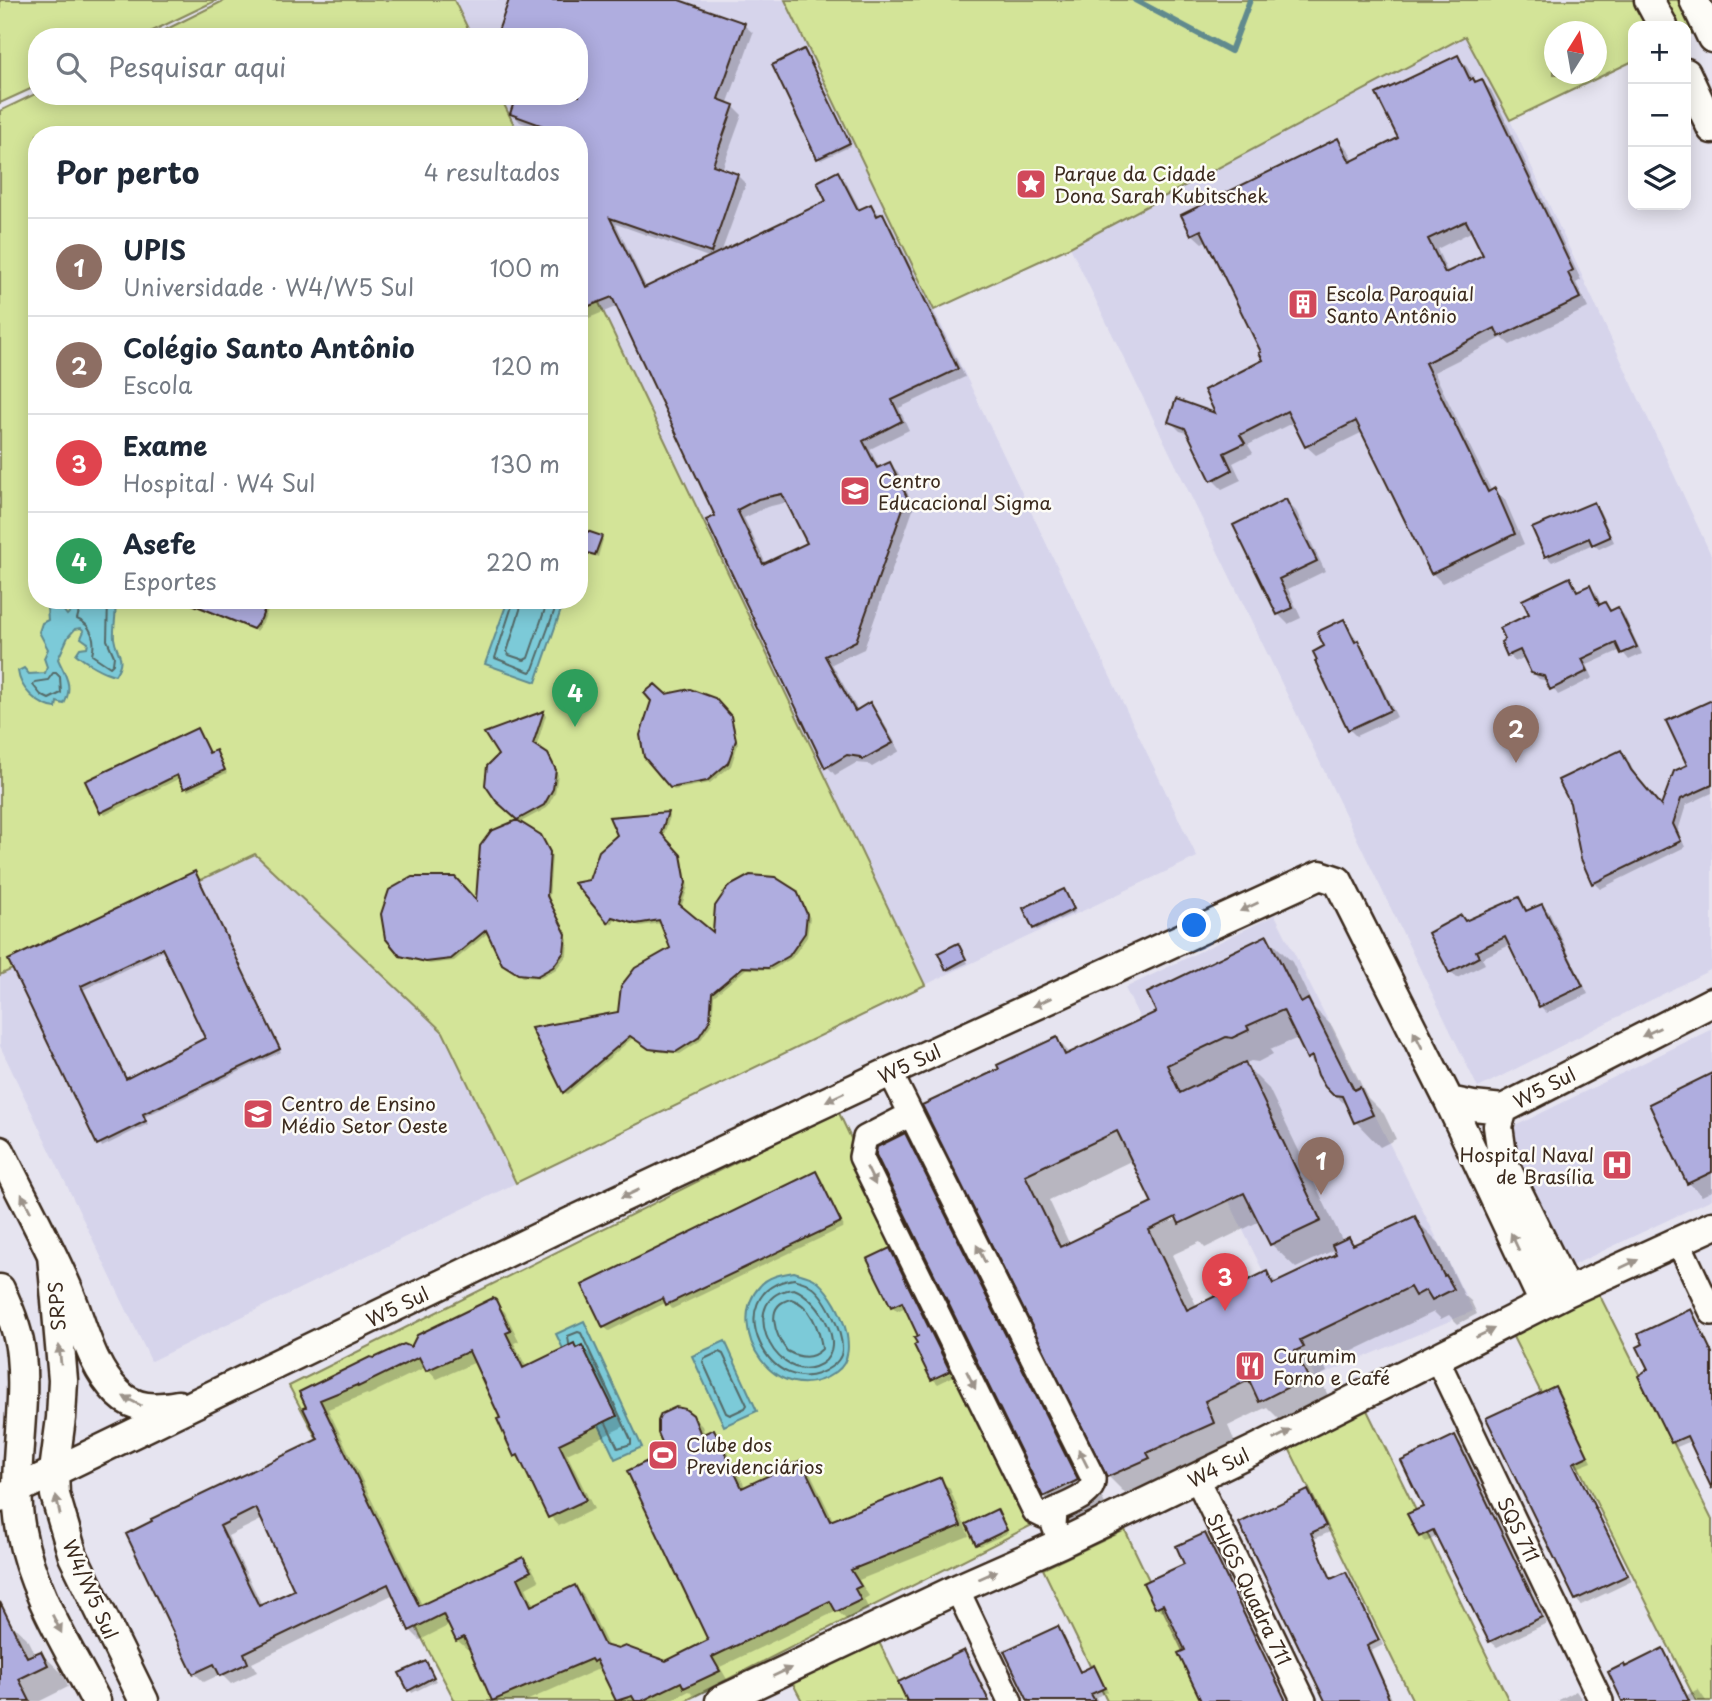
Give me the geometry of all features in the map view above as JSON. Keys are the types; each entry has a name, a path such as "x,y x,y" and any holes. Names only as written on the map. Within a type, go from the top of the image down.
{"main road":[{"path":"1649,0 1660,21"},
{"path":"1694,0 1712,38"},
{"path":"1691,84 1712,129"},
{"name":"W5 Sul","path":"8,1494 564,1225 1320,875 1338,881 1449,1101 1503,1108 1712,1002"},
{"path":"1449,1101 1556,1298"},
{"path":"1503,1108 1498,1126 1498,1144 1503,1162 1556,1298"},
{"name":"SRPS","path":"0,1151 52,1255 63,1380 54,1471"},
{"name":"W4 Sul","path":"720,1701 1061,1543 1556,1298 1712,1226"},
{"path":"52,1255 101,1369 119,1394 146,1408 198,1402"},
{"path":"0,1289 16,1329 21,1354 22,1391 8,1494 32,1575 96,1701"},
{"path":"0,1454 22,1391"},
{"name":"W4/W5 Sul","path":"54,1471 55,1495 73,1556 144,1701"},
{"path":"32,1575 43,1557 56,1554 73,1556"}],"street":[{"path":"890,1072 911,1114 1093,1478 1090,1491 1042,1516 1035,1512 862,1157 865,1138 911,1114"},
{"path":"1678,1241 1712,1313"},
{"name":"SQS 711","path":"1436,1357 1601,1701"},
{"name":"SHIGS Quadra 711","path":"1196,1477 1304,1701"},
{"path":"1055,1510 1054,1526 1061,1543"},
{"path":"957,1589 1010,1701"}],"shaded area":[{"name":"Centro Educacional Sigma","path":"454,0 785,0 1197,857 925,985 588,280 588,126 515,126 504,105 588,105 588,28 468,28"},
{"path":"1465,35 1510,120 1712,557 1712,969 1478,1088 1070,247"},
{"name":"Centro de Ensino Médio Setor Oeste","path":"254,854 443,1032 516,1183 151,1361 0,1046 0,975"},
{"path":"1275,915 1473,1311 1315,1378 1125,988"},
{"name":"Hospital Naval de Brasília","path":"1712,1029 1712,1199 1569,1267 1505,1131"}],"green space":[{"path":"0,0 217,0 159,28 28,28 28,90 0,103"},
{"path":"225,0 454,0 468,28 169,28"},
{"name":"Parque da Cidade Dona Sarah Kubitschek","path":"785,0 1712,0 1712,23 1691,34 1691,21 1628,21 1628,63 1607,73 1607,21 1544,21 1544,84 1585,84 1510,120 1465,36 1070,247 934,310"},
{"path":"28,97 28,105 504,105 515,126 28,126 28,609 588,609 588,280 925,985 516,1183 443,1032 255,854 0,975 0,111"},
{"name":"Clube dos Previdenciários","path":"838,1111 1034,1524 685,1701 455,1701 289,1386"},
{"path":"1597,1290 1712,1520 1712,1701 1696,1701 1511,1333"},
{"path":"1363,1402 1509,1701 1413,1701 1285,1440"},
{"path":"1125,1530 1207,1701 1107,1701 1043,1569"},
{"path":"877,1638 908,1701 802,1701 791,1680"}],"water":[{"path":"47,609 62,609 67,615 72,610 116,609 114,638 120,664 115,675 100,670 76,654 80,648 87,647 88,643 81,638 84,631 81,628 75,629 68,637 58,659 67,681 67,698 64,704 57,702 56,708 49,707 31,696 22,684 18,671 24,668 29,674 45,673 47,667 44,658 48,649 39,632 42,623 48,620"},
{"path":"505,609 561,609 536,682 485,664"},
{"path":"794,1272 812,1278 823,1287 838,1310 847,1338 848,1352 844,1363 836,1372 814,1382 793,1382 776,1374 761,1360 747,1323 750,1303 760,1286 771,1278"},
{"path":"584,1321 642,1447 615,1459 556,1334"},
{"path":"725,1341 757,1411 724,1426 692,1356"}],"building":[{"path":"509,0 679,0 745,23 718,99 734,105 713,165 738,174 711,253 610,218 644,288 826,201 817,182 838,171 858,210 871,204 877,216 883,213 958,369 892,400 902,421 863,441 877,468 890,462 907,497 856,641 825,656 855,711 870,702 893,743 862,760 860,757 847,755 825,768 706,520 715,516 612,297 588,306 588,126 543,126 510,114 513,105 588,105 588,28 499,28","holes":["782,494 807,543 763,564 737,510 758,499"]},
{"path":"804,49 850,143 817,159 772,65"},
{"path":"1458,55 1470,80 1473,78 1475,82 1482,79 1573,270 1568,273 1580,298 1499,337 1495,328 1425,363 1488,492 1495,488 1515,534 1431,574 1356,421 1305,447 1287,411 1240,435 1245,443 1224,453 1232,470 1211,481 1185,428 1168,422 1176,399 1215,413 1204,390 1263,360 1201,230 1191,235 1181,215 1338,138 1350,162 1398,138 1376,94","holes":["1466,221 1483,255 1445,273 1428,239"]},
{"path":"1286,499 1317,561 1279,579 1293,608 1277,615 1233,525"},
{"path":"1594,502 1610,537 1592,545 1589,538 1545,557 1532,528"},
{"path":"588,531 602,536 595,555 588,553"},
{"path":"1570,577 1577,591 1590,585 1599,605 1605,602 1610,611 1618,607 1637,647 1621,654 1616,643 1582,659 1588,671 1550,690 1544,676 1531,673 1520,650 1507,656 1501,642 1505,639 1500,628 1529,614 1522,600"},
{"path":"204,609 265,609 253,629"},
{"path":"1344,619 1355,642 1358,640 1391,710 1348,730 1313,652 1324,646 1317,632"},
{"path":"655,684 666,694 690,689 715,698 731,716 736,740 728,763 707,781 670,788 644,757 640,735 651,701 644,693"},
{"path":"1712,700 1712,785 1681,799 1673,824 1681,841 1592,884 1581,859 1570,803 1558,780 1621,750 1631,770 1661,806 1674,771 1687,765 1666,721"},
{"path":"544,711 533,744 548,754 556,770 553,789 544,805 517,820 496,801 485,785 487,766 498,755 484,733"},
{"path":"197,728 209,753 216,750 225,770 184,789 177,775 100,813 85,781"},
{"path":"668,812 661,833 681,855 686,883 679,904 713,932 715,906 728,887 750,875 775,877 797,891 807,914 805,933 789,956 768,968 743,967 712,993 710,1020 698,1038 676,1052 649,1049 630,1036 563,1093 531,1028 618,1012 621,986 635,968 670,948 659,920 636,924 612,917 608,923 574,883 589,880 599,851 617,835 609,817"},
{"path":"517,820 541,835 550,852 547,896 566,934 564,952 553,967 537,976 518,974 502,964 486,930 451,959 426,962 400,956 385,938 381,914 389,890 412,877 455,877 476,900 480,846 491,831"},
{"path":"195,871 280,1049 143,1114 146,1121 97,1145 8,960","holes":["162,948 205,1038 126,1079 81,986"]},
{"path":"1064,889 1074,909 1033,929 1023,908"},
{"path":"1519,897 1526,911 1542,904 1583,986 1539,1007 1505,937 1476,951 1479,957 1449,973 1428,933 1461,915 1465,921"},
{"path":"1267,935 1301,1003 1308,999 1354,1090 1360,1087 1373,1115 1354,1123 1342,1096 1333,1095 1325,1087 1312,1056 1307,1059 1283,1010 1247,1026 1249,1030 1232,1038 1226,1037 1167,1065 1180,1093 1245,1062 1321,1221 1270,1245 1244,1193 1179,1224 1176,1217 1149,1230 1187,1310 1267,1271 1273,1284 1336,1254 1332,1245 1349,1237 1353,1245 1415,1216 1444,1276 1446,1275 1454,1289 1432,1300 1426,1290 1415,1296 1410,1287 1300,1340 1304,1347 1295,1351 1308,1377 1259,1402 1249,1380 1205,1401 1214,1423 1147,1453 1150,1458 1107,1477 922,1105 999,1069 997,1065 1057,1037 1065,1055 1156,1012 1147,993","holes":["1117,1131 1152,1203 1060,1247 1025,1175"]},
{"path":"958,943 966,959 946,970 938,953"},
{"path":"1712,1073 1712,1172 1687,1184 1649,1104"},
{"path":"905,1133 1078,1480 1043,1497 876,1155 877,1147"},
{"path":"816,1171 841,1222 666,1305 663,1298 603,1328 582,1285"},
{"path":"890,1248 950,1371 931,1380 914,1345 917,1343 914,1338 918,1336 902,1302 891,1307 867,1259"},
{"path":"493,1298 511,1331 506,1333 523,1368 574,1343 576,1348 582,1345 617,1416 559,1444 586,1500 548,1518 518,1455 514,1457 497,1419 500,1418 469,1351 426,1371 419,1357 358,1387 357,1385 320,1400 419,1606 523,1557 531,1571 518,1578 531,1606 575,1585 604,1645 618,1649 625,1646 666,1661 708,1640 627,1471 666,1452 658,1433 658,1421 661,1414 676,1407 693,1415 701,1435 714,1429 742,1488 801,1460 830,1521 941,1477 961,1526 851,1570 861,1586 855,1589 861,1600 836,1612 830,1601 712,1657 720,1671 684,1688 681,1682 642,1701 635,1701 632,1696 616,1701 596,1660 593,1662 591,1659 492,1701 464,1637 456,1641 443,1614 409,1631 388,1584 244,1653 248,1663 220,1676 214,1664 193,1674 126,1534 152,1521 151,1519 318,1439 303,1408 306,1407 299,1392 370,1357 374,1358 404,1344 411,1347 417,1335","holes":["256,1508 294,1590 259,1606 220,1526"]},
{"path":"1691,1309 1712,1353 1712,1489 1687,1436 1671,1443 1638,1376 1648,1369 1637,1347 1643,1344 1638,1334"},
{"path":"1555,1386 1588,1456 1573,1463 1628,1575 1575,1600 1486,1418"},
{"path":"1455,1435 1542,1617 1489,1642 1433,1530 1419,1537 1407,1514 1423,1507 1401,1461"},
{"path":"1308,1490 1326,1526 1311,1533 1331,1579 1346,1572 1379,1640 1367,1646 1390,1701 1325,1701 1239,1523"},
{"path":"997,1509 1007,1530 976,1545 966,1524"},
{"path":"1205,1533 1286,1701 1201,1701 1178,1653 1185,1650 1163,1604 1155,1608 1143,1583 1184,1564 1176,1546"},
{"path":"0,1602 27,1657 41,1651 48,1665 19,1679 30,1701 0,1701"},
{"path":"1058,1626 1080,1672 1094,1665 1105,1688 1091,1694 1095,1701 1028,1701 1004,1651"},
{"path":"1663,1648 1689,1701 1622,1701 1608,1672 1624,1664 1625,1667"},
{"path":"964,1650 989,1701 907,1701 898,1682"},
{"path":"426,1661 434,1677 408,1691 399,1673"}],"waterway":[{"path":"1135,0 1231,51 1250,0"}],"place":[{"name":"Parque da Cidade Dona Sarah Kubitschek","path":"1031,184"},
{"name":"Escola Paroquial Santo Antônio","path":"1303,304"},
{"name":"Centro Educacional Sigma","path":"855,491"},
{"name":"Asefe","path":"575,727"},
{"name":"Colégio Santo Antônio","path":"1516,763"},
{"name":"Centro de Ensino Médio Setor Oeste","path":"258,1114"},
{"name":"Hospital Naval de Brasília","path":"1617,1165"},
{"name":"UPIS","path":"1321,1195"},
{"name":"Exame","path":"1225,1311"},
{"name":"Curumim Forno e Café","path":"1250,1366"},
{"name":"Clube dos Previdenciários","path":"663,1455"}]}
